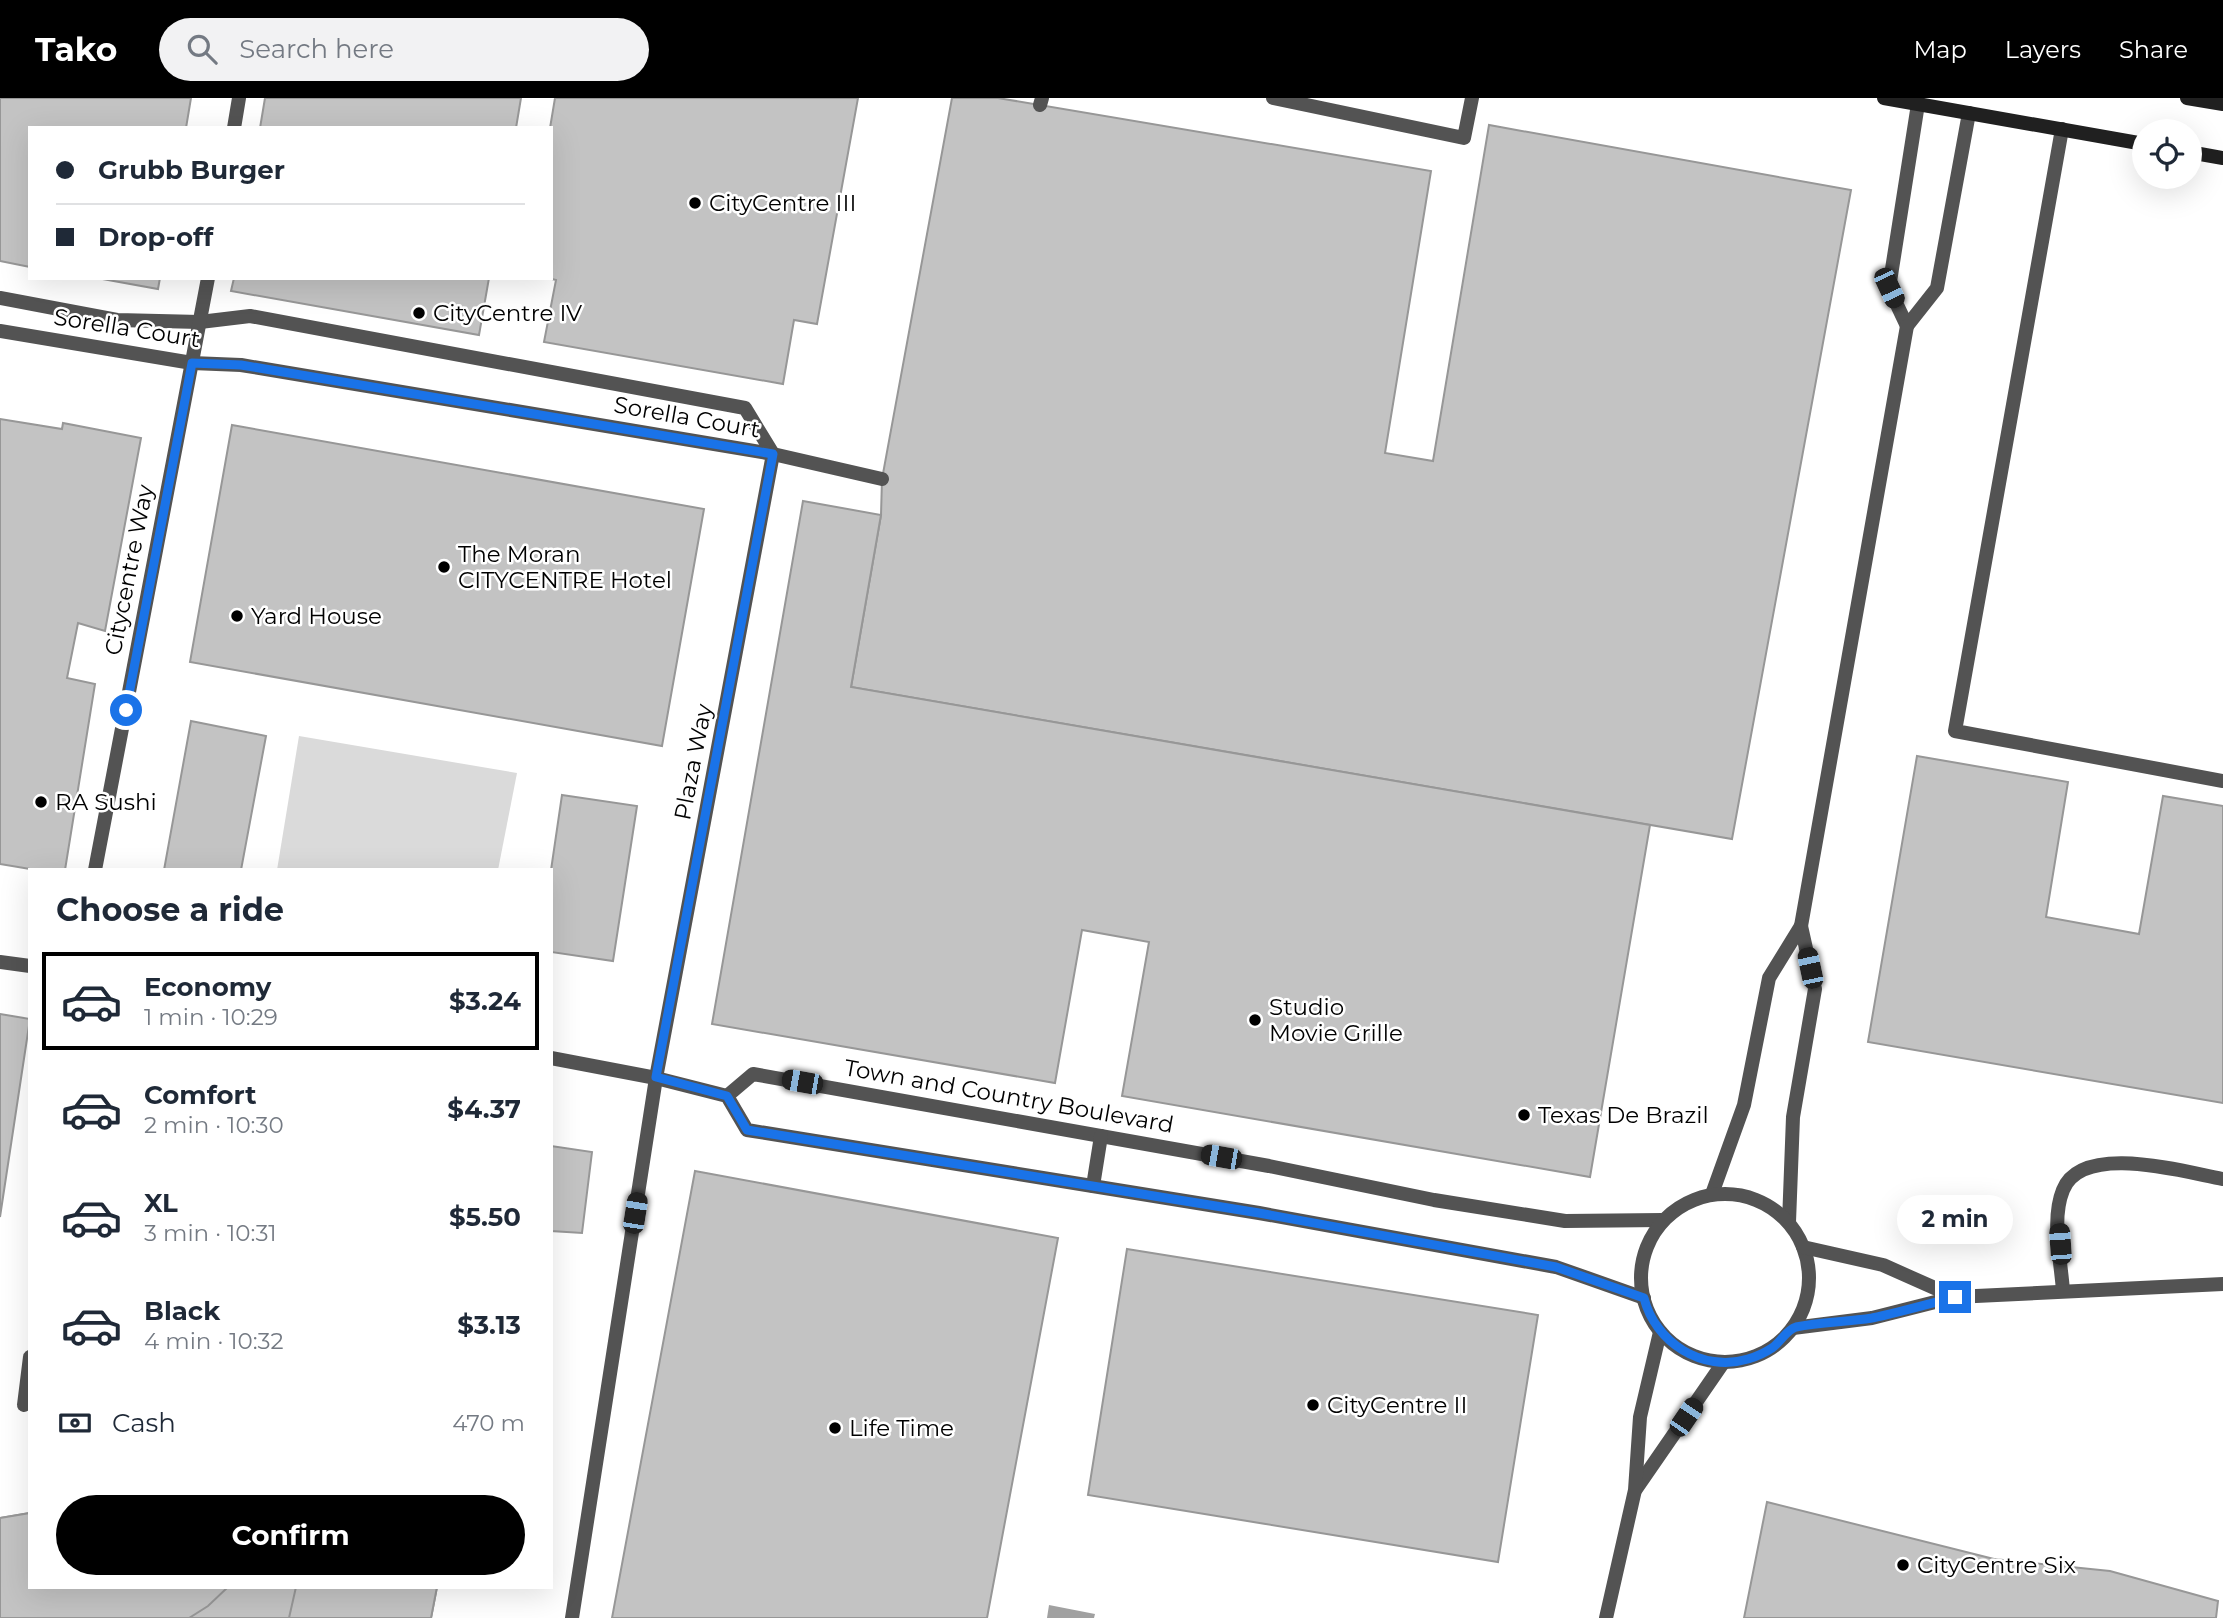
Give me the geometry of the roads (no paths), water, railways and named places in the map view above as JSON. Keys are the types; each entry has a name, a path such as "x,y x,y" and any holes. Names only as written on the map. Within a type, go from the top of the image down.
{"main road":[{"path":"1884,98 2132,142"},
{"path":"2187,98 2223,104"},
{"path":"2202,154 2223,158"}],"street":[{"path":"234,126 239,98"},
{"path":"1273,98 1464,138 1472,98"},
{"path":"1907,327 1889,288 1918,104"},
{"path":"1712,1194 1744,1105 1769,978 1801,926 1907,327 1937,288 1969,113"},
{"path":"2062,129 1955,731 2223,781"},
{"name":"Citycentre Way","path":"95,868 208,280"},
{"name":"Sorella Court","path":"0,298 117,320 200,322 250,316 745,408 773,454"},
{"name":"Sorella Court","path":"0,331 192,363 241,365 773,454"},
{"path":"773,454 882,479"},
{"name":"Plaza Way","path":"572,1618 656,1077 773,454"},
{"path":"1789,1222 1793,1117 1815,989 1801,926"},
{"path":"0,962 28,966"},
{"path":"553,1058 656,1077 727,1096 747,1130 1093,1186 1556,1267 1644,1298"},
{"name":"Town and Country Boulevard","path":"727,1096 754,1074 1101,1136 1434,1200 1565,1221 1663,1220"},
{"path":"1093,1186 1101,1136"},
{"path":"2063,1291 2058,1223 2062,1190 2075,1172 2099,1164 2137,1164 2223,1179"},
{"path":"1712,1194 1741,1194 1767,1204 1789,1222 1803,1247 1810,1275 1805,1303 1793,1328 1772,1348 1747,1360 1723,1363 1699,1359 1677,1348 1660,1332 1647,1311 1644,1298 1642,1263 1649,1240 1663,1220 1685,1203 1712,1194"},
{"path":"1803,1247 1883,1265 1955,1297"},
{"path":"1793,1328 1872,1318 1955,1297 2223,1284"},
{"path":"1606,1618 1635,1490 1640,1417 1660,1332"},
{"path":"1635,1490 1723,1363"},
{"path":"24,1405 28,1373"}],"place":[{"name":"CityCentre III","path":"695,203"},
{"name":"CityCentre IV","path":"419,313"},
{"name":"The Moran CITYCENTRE Hotel","path":"444,567"},
{"name":"Yard House","path":"237,616"},
{"name":"RA Sushi","path":"41,802"},
{"name":"Studio Movie Grille","path":"1255,1020"},
{"name":"Texas De Brazil","path":"1524,1115"},
{"name":"CityCentre II","path":"1313,1405"},
{"name":"Life Time","path":"835,1428"},
{"name":"CityCentre Six","path":"1903,1565"}]}
